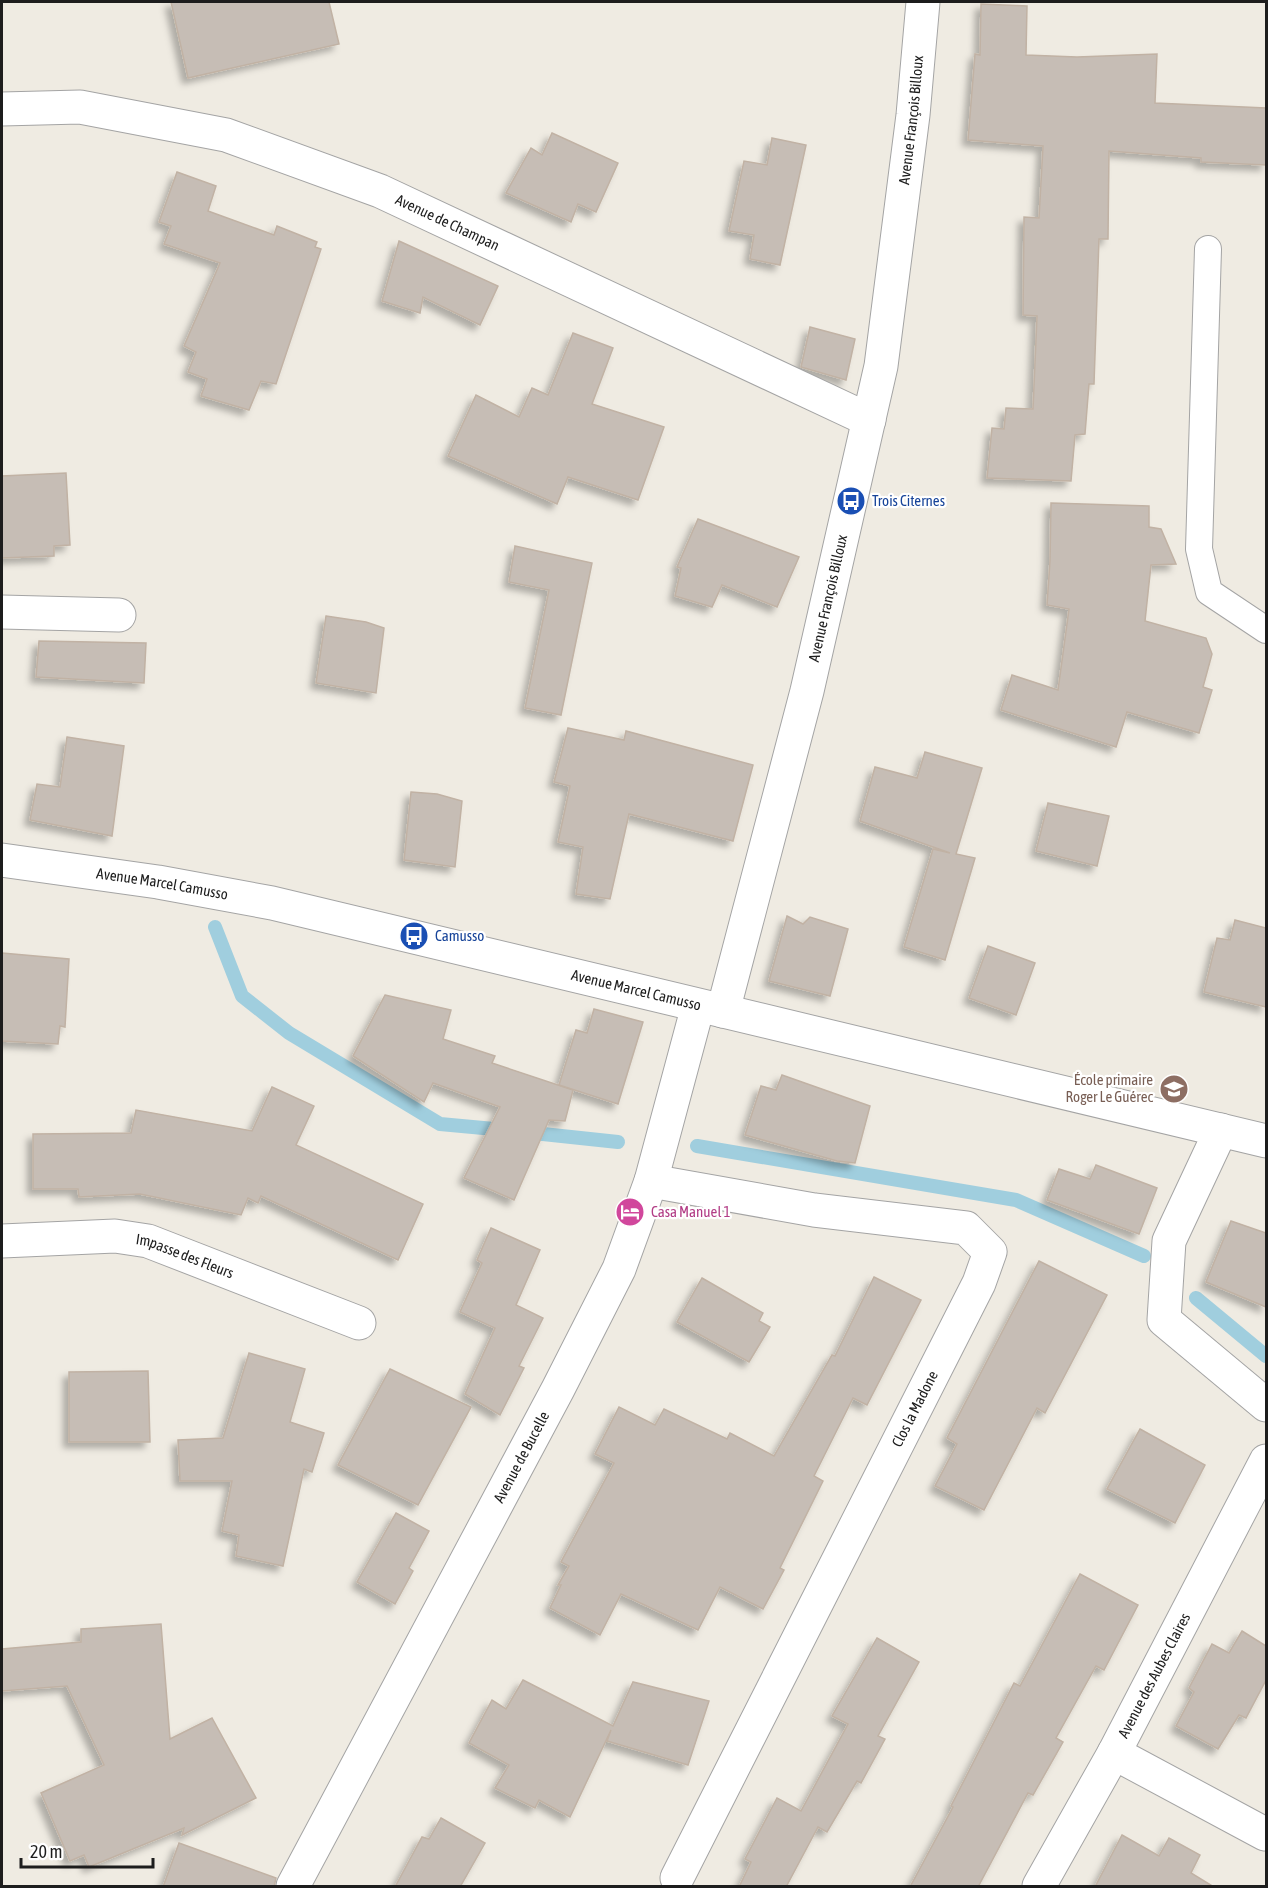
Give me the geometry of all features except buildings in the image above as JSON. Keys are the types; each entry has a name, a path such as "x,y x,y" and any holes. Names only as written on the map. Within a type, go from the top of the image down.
{"street":[{"name":"Avenue François Billoux","path":"710,1008 807,691 869,420 880,366 913,115 923,2"},
{"name":"Avenue de Champan","path":"2,109 80,107 226,135 380,191 869,420"},
{"path":"2,612 119,615"},
{"name":"Avenue Marcel Camusso","path":"2,860 158,882 272,903 531,963 1266,1141"},
{"name":"Avenue de Bucelle","path":"293,1887 552,1400 619,1269 710,1008"},
{"path":"1221,1130 1169,1241 1164,1320 1266,1405"},
{"name":"Clos la Madone","path":"651,1181 814,1210 966,1228 990,1252 979,1283 676,1878"},
{"name":"Impasse des Fleurs","path":"2,1241 115,1236 148,1241 359,1323"},
{"name":"Avenue des Aubes Claires","path":"1039,1887 1114,1753 1266,1461"},
{"path":"1114,1753 1265,1834"}],"lane":[{"path":"1208,249 1199,549 1209,592 1266,630"}],"waterway":[{"path":"215,927 242,996 289,1033 440,1124 505,1130"},
{"path":"524,1132 618,1142"},
{"path":"697,1146 1016,1200 1144,1256"},
{"path":"1196,1298 1266,1356"}],"place":[{"name":"Trois Citernes","path":"851,501"},
{"name":"Camusso","path":"414,936"},
{"name":"École primaire Roger Le Guérec","path":"1174,1089"},
{"name":"Casa Manuel 1","path":"630,1212"}]}
